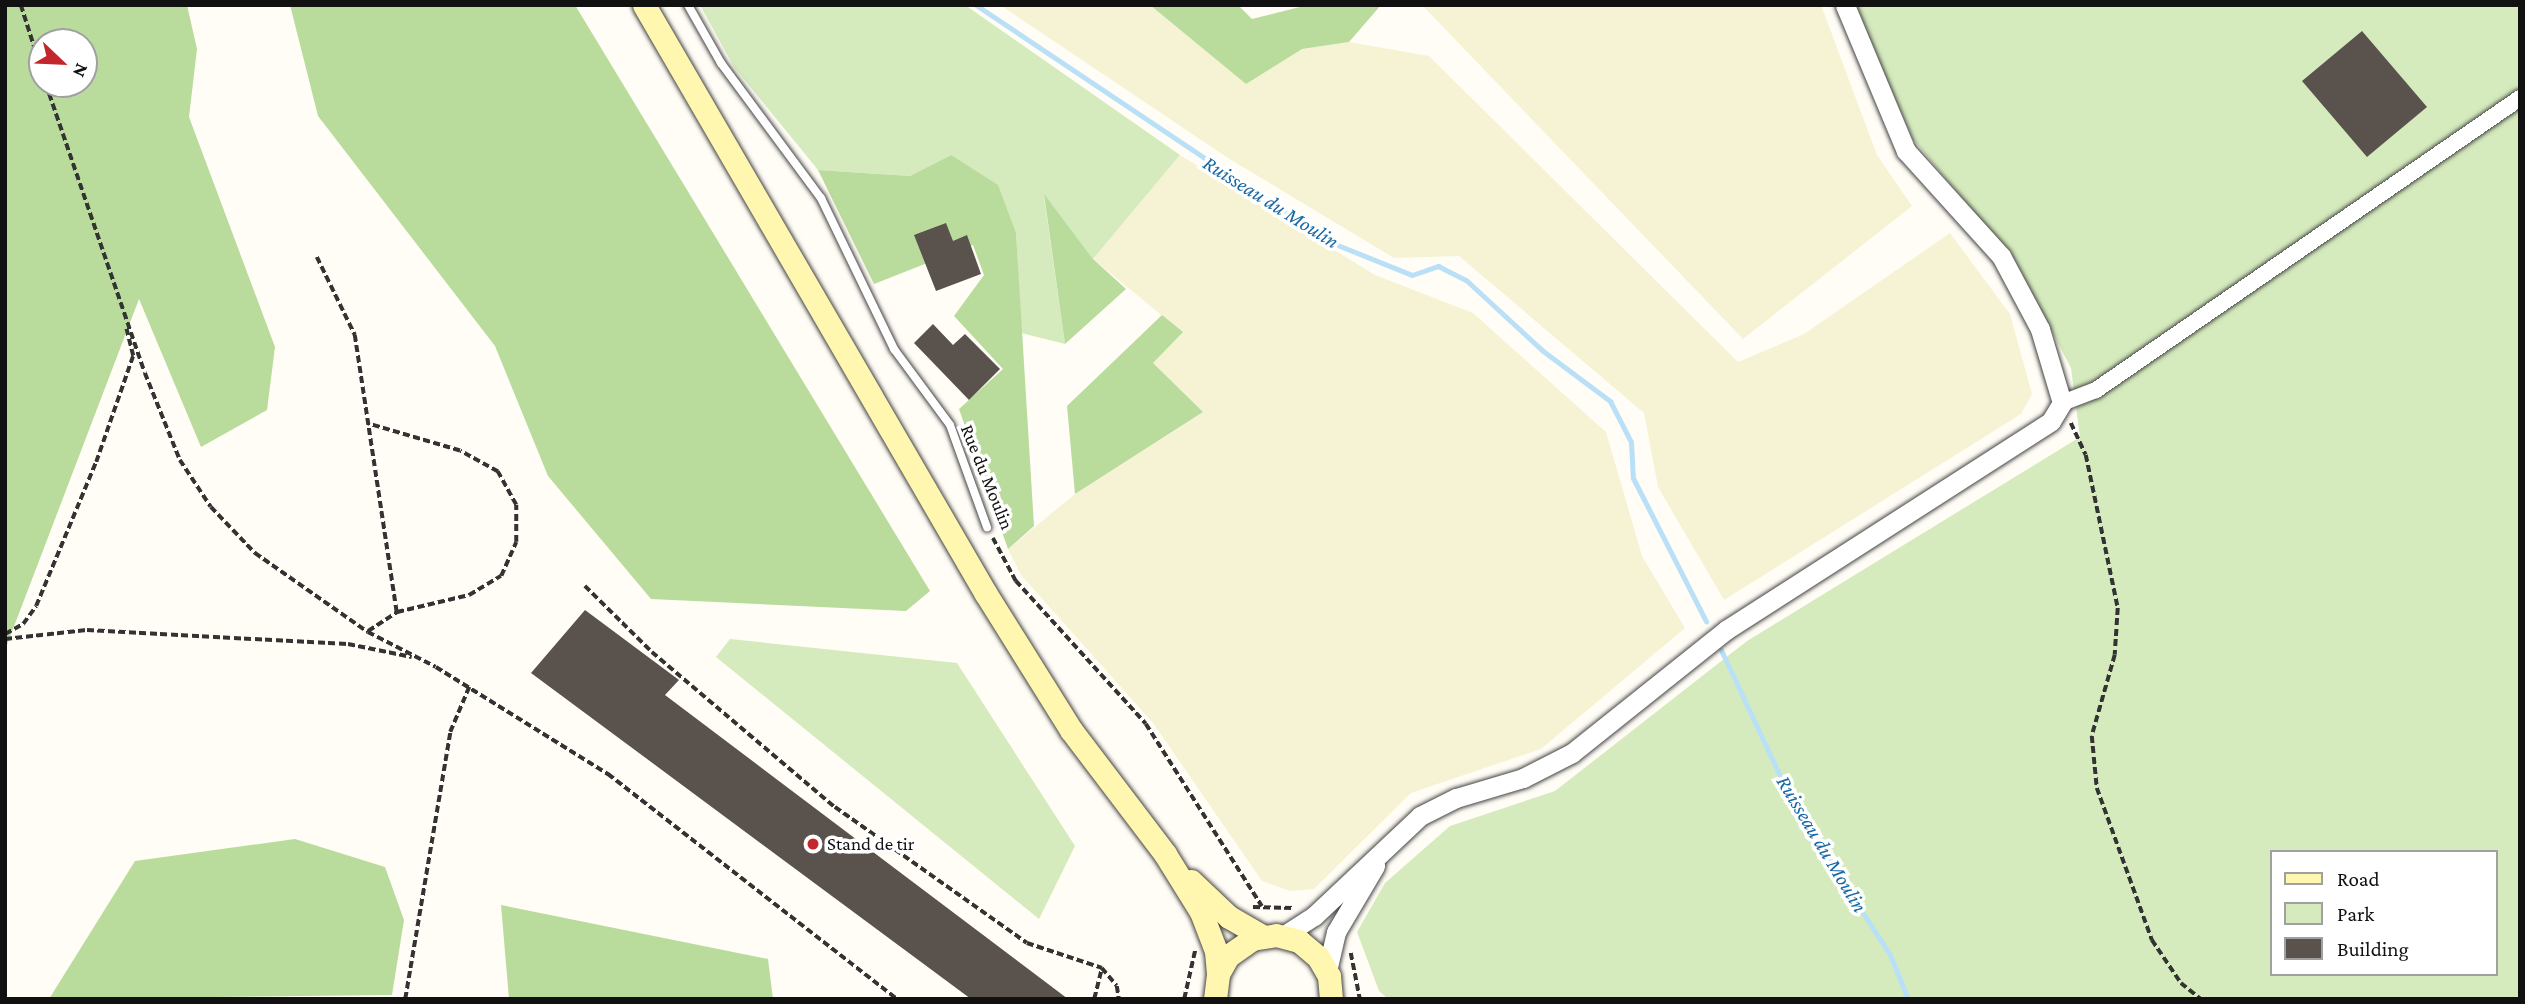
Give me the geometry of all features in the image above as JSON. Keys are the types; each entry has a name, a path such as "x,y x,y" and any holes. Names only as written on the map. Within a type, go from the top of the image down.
{"main road":[{"path":"644,5 986,594 1071,730 1164,854 1210,932 1215,992"},
{"path":"1164,854 1221,910 1272,936 1312,951 1333,989"},
{"path":"1215,992 1235,949 1272,936"}],"street":[{"path":"1845,5 1906,151 2001,256 2040,329 2063,403"},
{"path":"1272,936 1314,916 1420,816 1456,798 1523,778 1572,752 1726,630 2051,421 2063,403 2096,390 2520,98"},
{"path":"1333,989 1335,932 1392,840"}],"lane":[{"name":"Rue du Moulin","path":"688,5 721,63 821,198 894,349 950,425 987,527"}],"path":[{"path":"21,5 28,28"},
{"path":"51,98 123,311 180,460 211,508 255,553 368,632 436,667 608,774 897,999"},
{"path":"317,257 355,335 397,612"},
{"path":"5,637 23,624 36,606 96,462 133,356 123,311"},
{"path":"2063,403 2086,455 2118,608 2115,655 2092,736 2097,788 2152,940 2181,983 2201,999"},
{"path":"368,424 460,451 498,472 516,505 516,542 501,576 469,595 397,612 368,632"},
{"name":"Rue du Moulin","path":"987,527 1016,581 1146,724 1262,906"},
{"path":"585,586 652,652 835,807 1017,938 1101,968 1117,986 1119,999"},
{"path":"5,637 87,630 348,644 400,652 436,667"},
{"path":"405,999 450,732 469,687"},
{"path":"1245,909 1262,906 1306,912"},
{"path":"1184,999 1188,969 1202,940"},
{"path":"1343,941 1358,973 1360,999"},
{"path":"1094,999 1101,968"}],"shaded area":[{"path":"1000,5 1150,5 1246,83 1302,49 1349,42 1429,56 1738,362 1804,334 1950,233 2010,314 2032,394 2021,414 1724,600 1658,487 1644,413 1459,256 1394,258 1228,158"},
{"path":"1422,5 1821,5 1877,155 1912,206 1743,339"},
{"path":"1180,155 1375,275 1473,313 1606,432 1642,556 1685,628 1541,749 1411,793 1314,889 1290,891 1262,881 1153,723 1021,575 1008,549 1075,494 1202,413 1153,363 1182,332 1093,259"}],"green space":[{"path":"5,5 187,5 197,49 189,117 275,347 267,410 201,447 139,299 5,650"},
{"path":"290,5 575,5 930,591 906,611 651,599 548,476 495,346 318,116"},
{"path":"700,5 965,5 1180,155 1093,259 1044,196 1065,344 1021,333 1016,233 951,155 910,176 818,170 734,67"},
{"path":"1150,5 1238,5 1252,19 1308,5 1381,5 1349,42 1302,49 1246,84"},
{"path":"1853,5 2520,5 2520,999 1388,999 1379,991 1357,932 1385,883 1450,826 1555,791 1747,641 2080,437 2071,368 2016,263 1913,139"},
{"path":"951,155 998,185 1016,233 1034,526 1008,549 959,409 1003,369 954,316 984,275 973,245 874,284 818,170 910,176"},
{"path":"1044,194 1093,259 1126,289 1065,344"},
{"path":"1162,315 1183,332 1153,363 1203,412 1075,494 1067,406"},
{"path":"730,639 957,663 1075,846 1039,919 716,657"},
{"path":"295,839 385,867 404,920 392,995 49,999 135,861"},
{"path":"501,905 768,959 773,999 509,999"}],"building":[{"path":"2362,31 2427,107 2367,157 2302,81"},
{"path":"946,223 953,241 967,235 981,274 936,291 914,235"},
{"path":"933,324 953,345 965,334 1000,369 969,400 914,343"},
{"name":"Stand de tir","path":"585,610 679,680 665,695 1068,999 971,999 531,673"}],"waterway":[{"name":"Ruisseau du Moulin","path":"976,5 1330,242 1412,275 1438,266 1466,280 1543,351 1610,401 1631,442 1633,478 1706,621"},
{"name":"Ruisseau du Moulin","path":"1721,650 1795,808 1890,955 1908,999"}],"place":[{"name":"Stand de tir","path":"813,844"}]}
